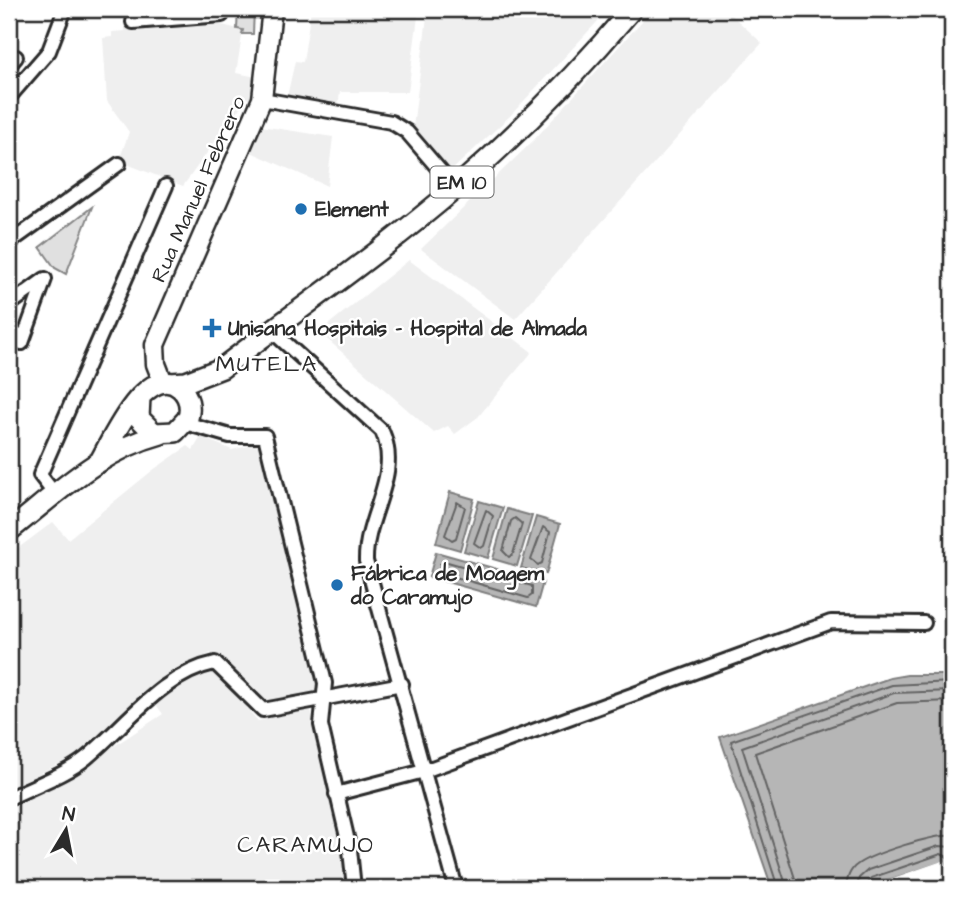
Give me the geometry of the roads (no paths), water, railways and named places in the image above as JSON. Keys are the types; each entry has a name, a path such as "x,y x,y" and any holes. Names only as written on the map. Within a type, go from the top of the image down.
{"main road":[{"name":"EM 10","path":"100,459 139,397 149,386 166,382 186,382 222,368 455,188 529,120 598,50 632,9"},
{"name":"EM 10","path":"9,531 100,459 133,443 175,432 186,421 222,368"},
{"path":"166,382 186,394 190,406 186,421"},
{"path":"139,397 137,411 143,425 161,434"}],"street":[{"path":"9,97 49,51 65,9"},
{"path":"133,22 222,15 222,9"},
{"name":"Rua Manuel Febrero","path":"166,382 155,356 159,333 262,100 272,9"},
{"path":"262,100 391,122 407,132 455,188"},
{"path":"9,243 119,164"},
{"path":"58,492 50,488 40,475 166,186"},
{"path":"9,305 45,279 22,343 9,325"},
{"path":"271,330 382,431 390,447 389,470 367,544 366,561 456,888"},
{"path":"186,421 230,436 265,436 325,683 321,725 350,850 354,888"},
{"path":"336,794 424,771 831,622 924,622"},
{"path":"9,798 83,760 161,689 205,665 215,663 263,710 402,684"}],"water":[{"path":"450,492 474,499 460,550 436,543"},
{"path":"479,501 503,508 488,558 464,551"},
{"path":"507,509 532,516 517,566 493,559"},
{"path":"536,517 560,524 546,574 521,568"},
{"path":"436,552 543,582 536,607 429,577"},
{"path":"907,675 952,675 952,879 945,861 864,888 772,888 720,737 890,678"},
{"path":"952,879 952,888 925,888"}],"place":[{"name":"Element","path":"301,209"},
{"name":"Unisana Hospitais - Hospital de Almada","path":"212,328"},
{"name":"Fábrica de Moagem do Caramujo","path":"337,585"}],"district":[{"name":"MUTELA","path":"267,363"},
{"name":"CARAMUJO","path":"306,844"}]}
